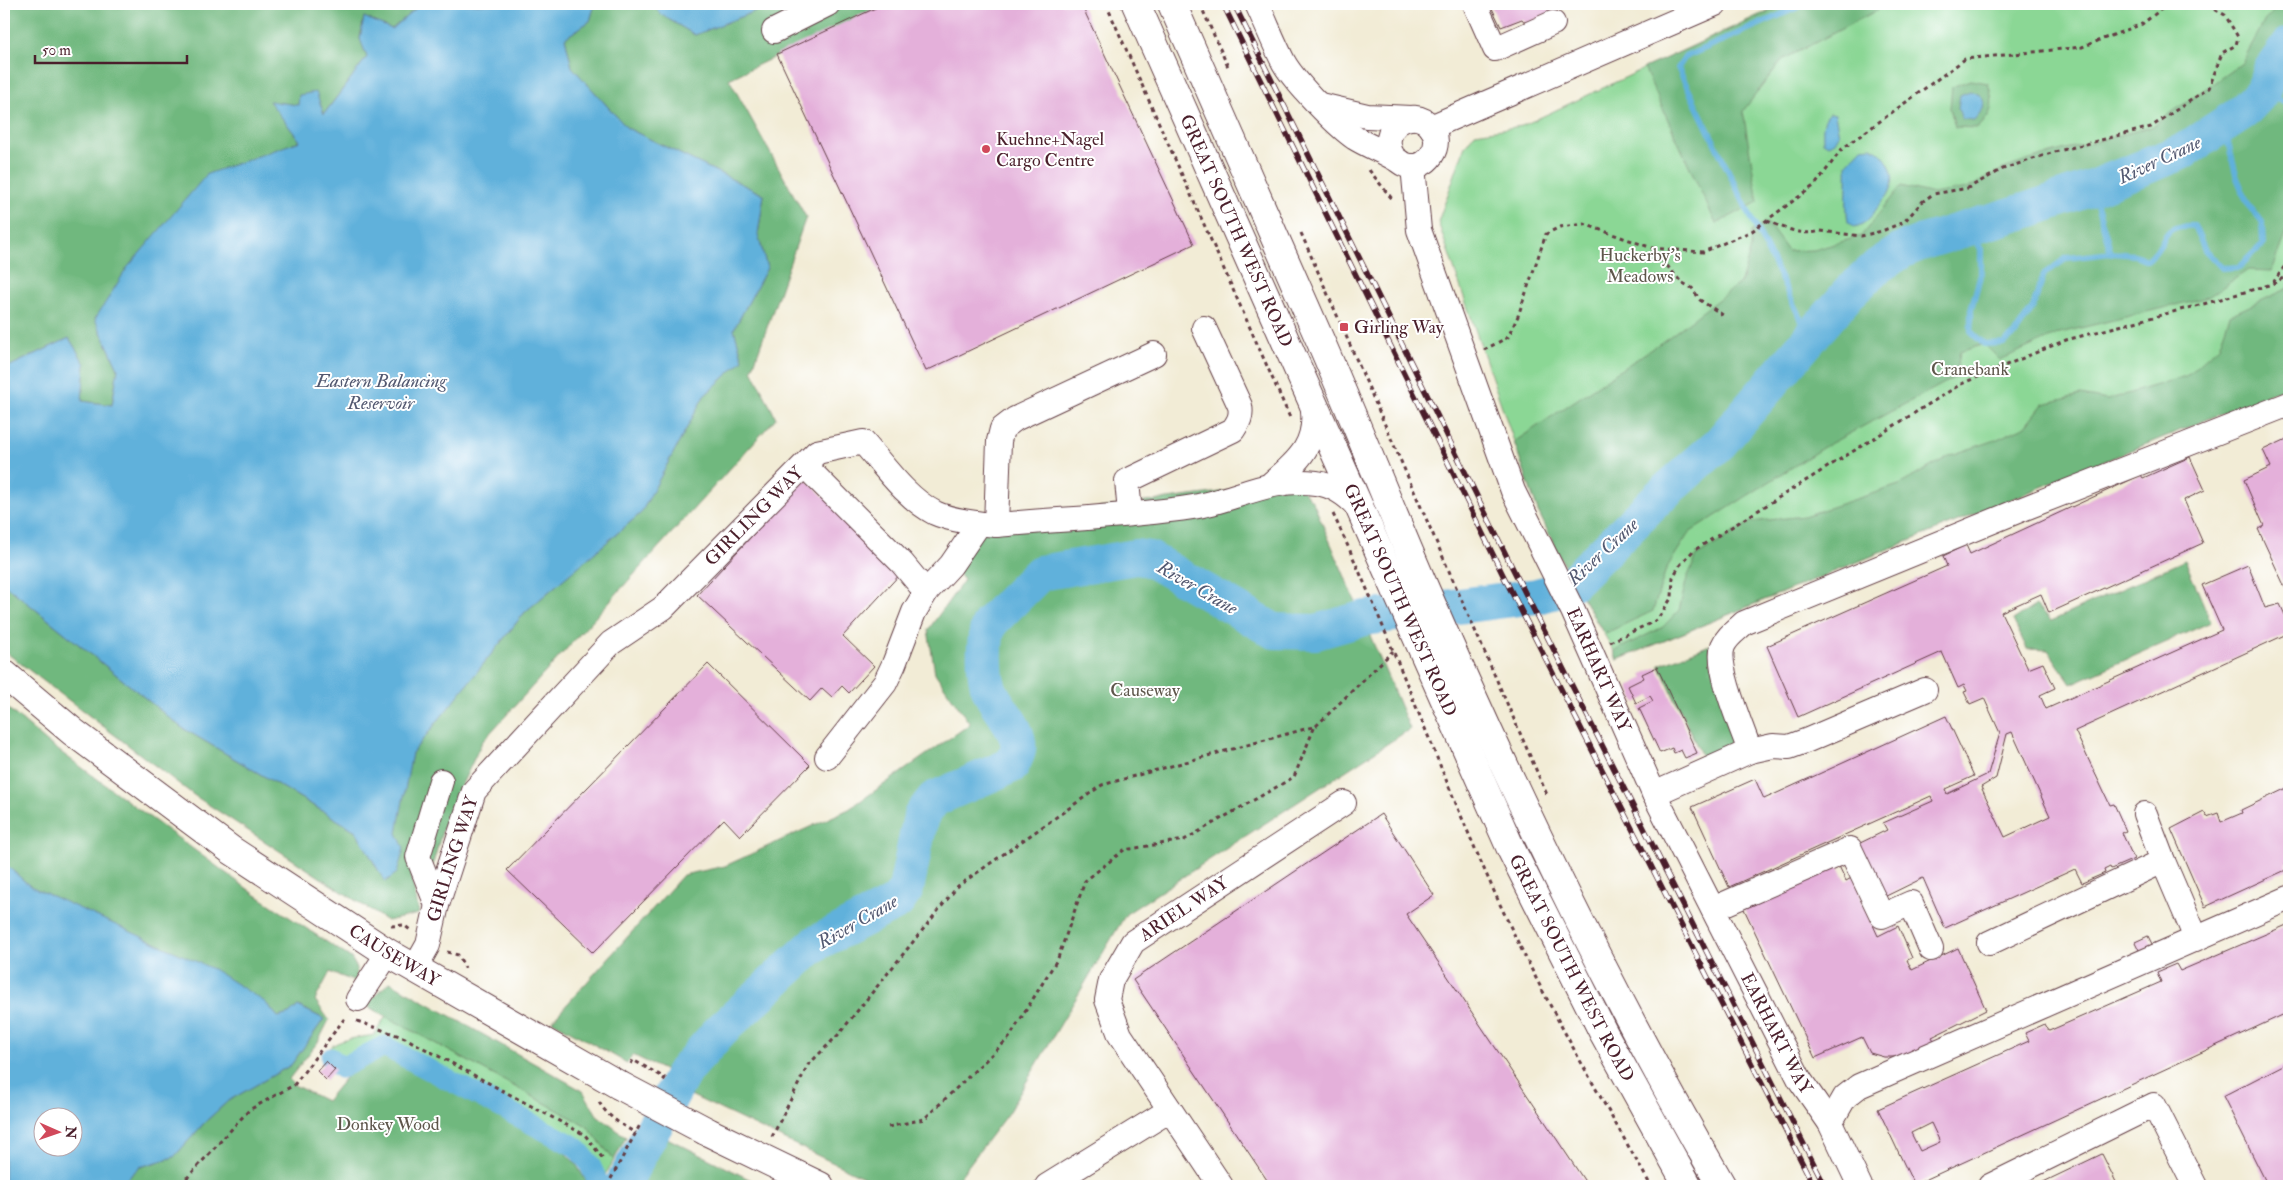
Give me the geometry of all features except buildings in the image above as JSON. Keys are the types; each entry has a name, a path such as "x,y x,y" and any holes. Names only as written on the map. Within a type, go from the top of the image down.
{"main road":[{"name":"GREAT SOUTH WEST ROAD","path":"1136,4 1422,648 1468,757 1562,955 1688,1186"},
{"name":"GREAT SOUTH WEST ROAD","path":"1172,4 1319,338 1423,584 1496,746 1586,934 1629,1018 1722,1186"},
{"name":"CAUSEWAY","path":"4,674 73,732 231,850 388,953 416,968 603,1087 706,1131 820,1186"}],"street":[{"path":"774,31 828,4"},
{"path":"1258,4 1284,64 1320,105 1354,138 1404,162 1427,161 1435,148 1436,141 1421,122"},
{"path":"1475,4 1495,49 1552,23"},
{"path":"1320,105 1367,116 1421,122 1715,4"},
{"name":"EARHART WAY","path":"1421,122 1403,120 1392,130 1388,144 1404,162 1419,230 1513,491 1573,611 1654,794 1800,1080 1830,1123 1860,1186"},
{"path":"1130,513 1127,481 1233,430 1239,422 1242,414 1240,406 1204,328"},
{"path":"827,757 885,683 914,612 926,592 987,525 1002,429 1015,419 1154,354"},
{"name":"GIRLING WAY","path":"1272,483 1289,470 1305,451 1313,435 1314,414 1311,400"},
{"path":"1750,750 1726,683 1721,660 1723,646 1730,636 1744,623 2025,508 2289,404"},
{"name":"GIRLING WAY","path":"416,968 428,945 437,904 474,791 611,644 664,608 817,452 863,442 909,493 936,513 987,525 1195,506 1272,483 1326,485 1348,496 1358,507"},
{"path":"805,466 902,563 926,592"},
{"path":"1654,794 1750,750 1773,746 1789,747 1925,690"},
{"path":"437,904 418,856 441,781"},
{"name":"ARIEL WAY","path":"1221,1186 1120,1035 1107,1000 1112,980 1133,942 1344,803"},
{"path":"2144,814 2196,938"},
{"path":"1713,909 1850,849 1882,916 1911,903 1931,949"},
{"path":"1988,943 2163,862"},
{"path":"1830,1123 1845,1097 1859,1086 2049,1005 2289,898"},
{"path":"352,1008 388,953"},
{"path":"1990,1186 2154,1105 2195,1186"},
{"path":"1048,1186 1170,1110"}],"path":[{"name":"GREAT SOUTH WEST ROAD","path":"1106,4 1295,429"},
{"path":"1466,357 1508,337 1518,316 1546,234 1560,227 1584,224 1652,248 1703,252 1752,231 1815,185 1842,149 1965,59 2082,47 2142,24 2168,4"},
{"path":"1766,221 1797,232 1820,231 1861,236 1875,233 1904,222 1922,202 1933,194 1968,188 2003,169 2052,153 2151,127 2209,88 2222,53 2236,45 2238,37 2225,15 2205,4"},
{"path":"1366,163 1373,177 1391,196 1397,207"},
{"path":"1652,248 1681,282 1692,288 1700,300 1726,317"},
{"path":"2272,284 2289,260"},
{"path":"1591,652 1657,620 1672,597 1674,578 1680,565 1693,551 1962,384 2066,340 2206,304 2272,284 2289,276"},
{"name":"GREAT SOUTH WEST ROAD","path":"1330,509 1366,588 1508,921 1573,1048 1651,1186"},
{"path":"1452,579 1549,801"},
{"path":"888,1127 924,1119 1009,1038 1058,958 1085,881 1124,850 1184,840 1294,777 1316,726 1393,652"},
{"path":"770,1140 808,1065 838,1036 958,886 1102,785 1316,726"},
{"path":"385,924 392,927 404,925 428,945 458,955 466,970"},
{"path":"172,1186 188,1177 249,1110 294,1085 352,1008 585,1135 604,1160"},
{"path":"633,1060 665,1078 660,1086"},
{"path":"603,1087 603,1109 620,1124 636,1133"},
{"path":"607,1186 644,1117"}],"green space":[{"path":"4,4 421,4 392,29 364,17 360,38 367,57 323,115 298,105 270,102 300,141 207,175 95,319 118,368 112,405 82,401 85,364 69,338 4,369"},
{"path":"595,4 654,4 660,14 695,35 773,4 884,4 729,79 806,217 752,370 776,418 482,742 446,818 432,867 411,876 418,914 387,921 195,796 4,651 4,584 181,727 356,831 385,882 412,753 525,612 641,513 704,396 743,360 734,329 767,268 758,234 764,195 627,128 572,67 565,38 590,21"},
{"path":"1782,4 2289,4 2289,386 1617,660 1614,651 1568,573 1538,511 1438,222 1465,146 1475,133 1522,126"},
{"path":"1787,4 1889,4 1782,60 1743,111 1758,202 1716,224 1644,68"},
{"path":"2281,4 2289,4 2289,227 2272,271 2248,270 2208,297 2060,333 2000,360 1984,344 1960,352 1956,377 1824,447 1689,533 1666,569 1653,611 1604,634 1568,573 1538,511 1514,442 1669,337 1741,282 1751,248 1752,231 1766,221 1788,251 1814,250 1861,236 1901,186 1933,194 1968,188 2003,169 2051,153 2151,127 2242,63 2265,20"},
{"path":"1970,80 1988,83 1992,102 1990,112 1978,128 1955,127 1950,108 1952,87"},
{"path":"2289,288 2289,386 1617,660 1614,651 1663,627 1679,610 1687,578 1697,556 1751,522 1804,516 1899,485 1951,455 1993,441 2026,426 2043,404 2081,395 2107,400 2186,376 2219,346 2230,315"},
{"name":"Causeway","path":"1296,482 1313,502 1410,729 1126,914 1008,1113 953,1186 882,1186 684,1092 688,1082 633,1055 627,1063 552,1021 683,875 725,866 849,809 970,724 935,673 928,630 964,580 951,565 979,524"},
{"path":"2185,560 2211,622 2071,684 2048,650 2027,649 2013,620 2036,605 2051,621"},
{"path":"1710,645 1711,661 1735,726 1726,754 1705,763 1659,665"},
{"name":"Donkey Wood","path":"4,705 47,742 256,895 351,958 357,968 356,982 330,972 315,1000 329,1020 318,1042 289,1079 294,1085 326,1101 353,1068 384,1052 555,1142 576,1164 589,1186 119,1186 140,1167 174,1157 205,1122 228,1101 291,1065 324,1019 298,1006 289,1014 278,1017 265,1002 30,886 4,863"},
{"path":"390,982 583,1091 597,1115 626,1137 614,1160 587,1126 365,1005"},
{"path":"386,1016 587,1126 614,1160 605,1175 581,1142 384,1042 342,1064 328,1050 343,1041 374,1035"},
{"path":"667,1138 763,1186 640,1186"}],"water":[{"name":"Eastern Balancing Reservoir","path":"421,4 595,4 590,21 565,38 572,67 627,128 764,195 758,234 767,268 734,329 743,360 704,396 641,513 525,612 412,753 397,833 404,848 397,873 385,882 356,831 181,727 4,584 4,369 69,338 85,364 82,401 112,405 118,368 95,319 127,268 207,174 300,141 269,101 298,105 299,95 316,92 324,114 367,57 360,39 364,17 392,29"},
{"path":"654,4 773,4 695,35 660,14"},
{"path":"1970,91 1980,95 1984,102 1983,109 1974,120 1962,119 1958,109 1960,95"},
{"path":"1830,113 1835,114 1839,135 1835,142 1828,145 1823,142 1823,130 1825,119"},
{"path":"1871,147 1881,154 1889,164 1893,176 1891,189 1872,215 1863,224 1855,227 1848,222 1847,164 1862,148"},
{"path":"4,863 30,886 213,969 265,1002 278,1017 289,1014 298,1006 324,1019 291,1065 228,1101 205,1122 174,1157 140,1167 119,1186 4,1186"}],"waterway":[{"path":"1805,4 1685,57 1678,68 1810,338"},
{"name":"River Crane","path":"622,1186 684,1072 720,1031 816,943 897,902 906,889 921,816 934,799 1012,765 1018,752 1018,742 1013,727 990,691 985,667 986,637 990,623 1040,573 1136,557 1150,559 1274,631 1316,632 1365,618 1537,596 1556,591 1573,582 1659,497 1720,443 1849,293 1878,266 1903,250 1923,242 2092,188 2182,152 2243,112 2261,93 2271,70 2289,45"},
{"name":"River Crane","path":"2261,93 2289,103"},
{"name":"River Crane","path":"1969,228 1981,249 1981,274 1971,309 1971,332 1984,344 2004,343 2015,334 2033,307 2044,274 2067,258 2111,253 2135,255 2147,260 2159,248 2168,232 2182,226 2194,226 2205,250 2222,268 2239,267 2263,244 2262,222 2249,206 2237,178 2224,126"},
{"name":"River Crane","path":"2092,188 2111,253"},
{"path":"331,1058 341,1068 384,1046 576,1147 589,1163 597,1180"}],"railway":[{"path":"1223,4 1503,575 1814,1186"},
{"path":"1234,4 1513,569 1825,1186"}],"place":[{"name":"Kuehne+Nagel Cargo Centre","path":"986,149"},
{"name":"Girling Way","path":"1344,327"}],"park label":[{"name":"Huckerby's Meadows","path":"1640,265"},
{"name":"Cranebank","path":"1970,369"}]}
